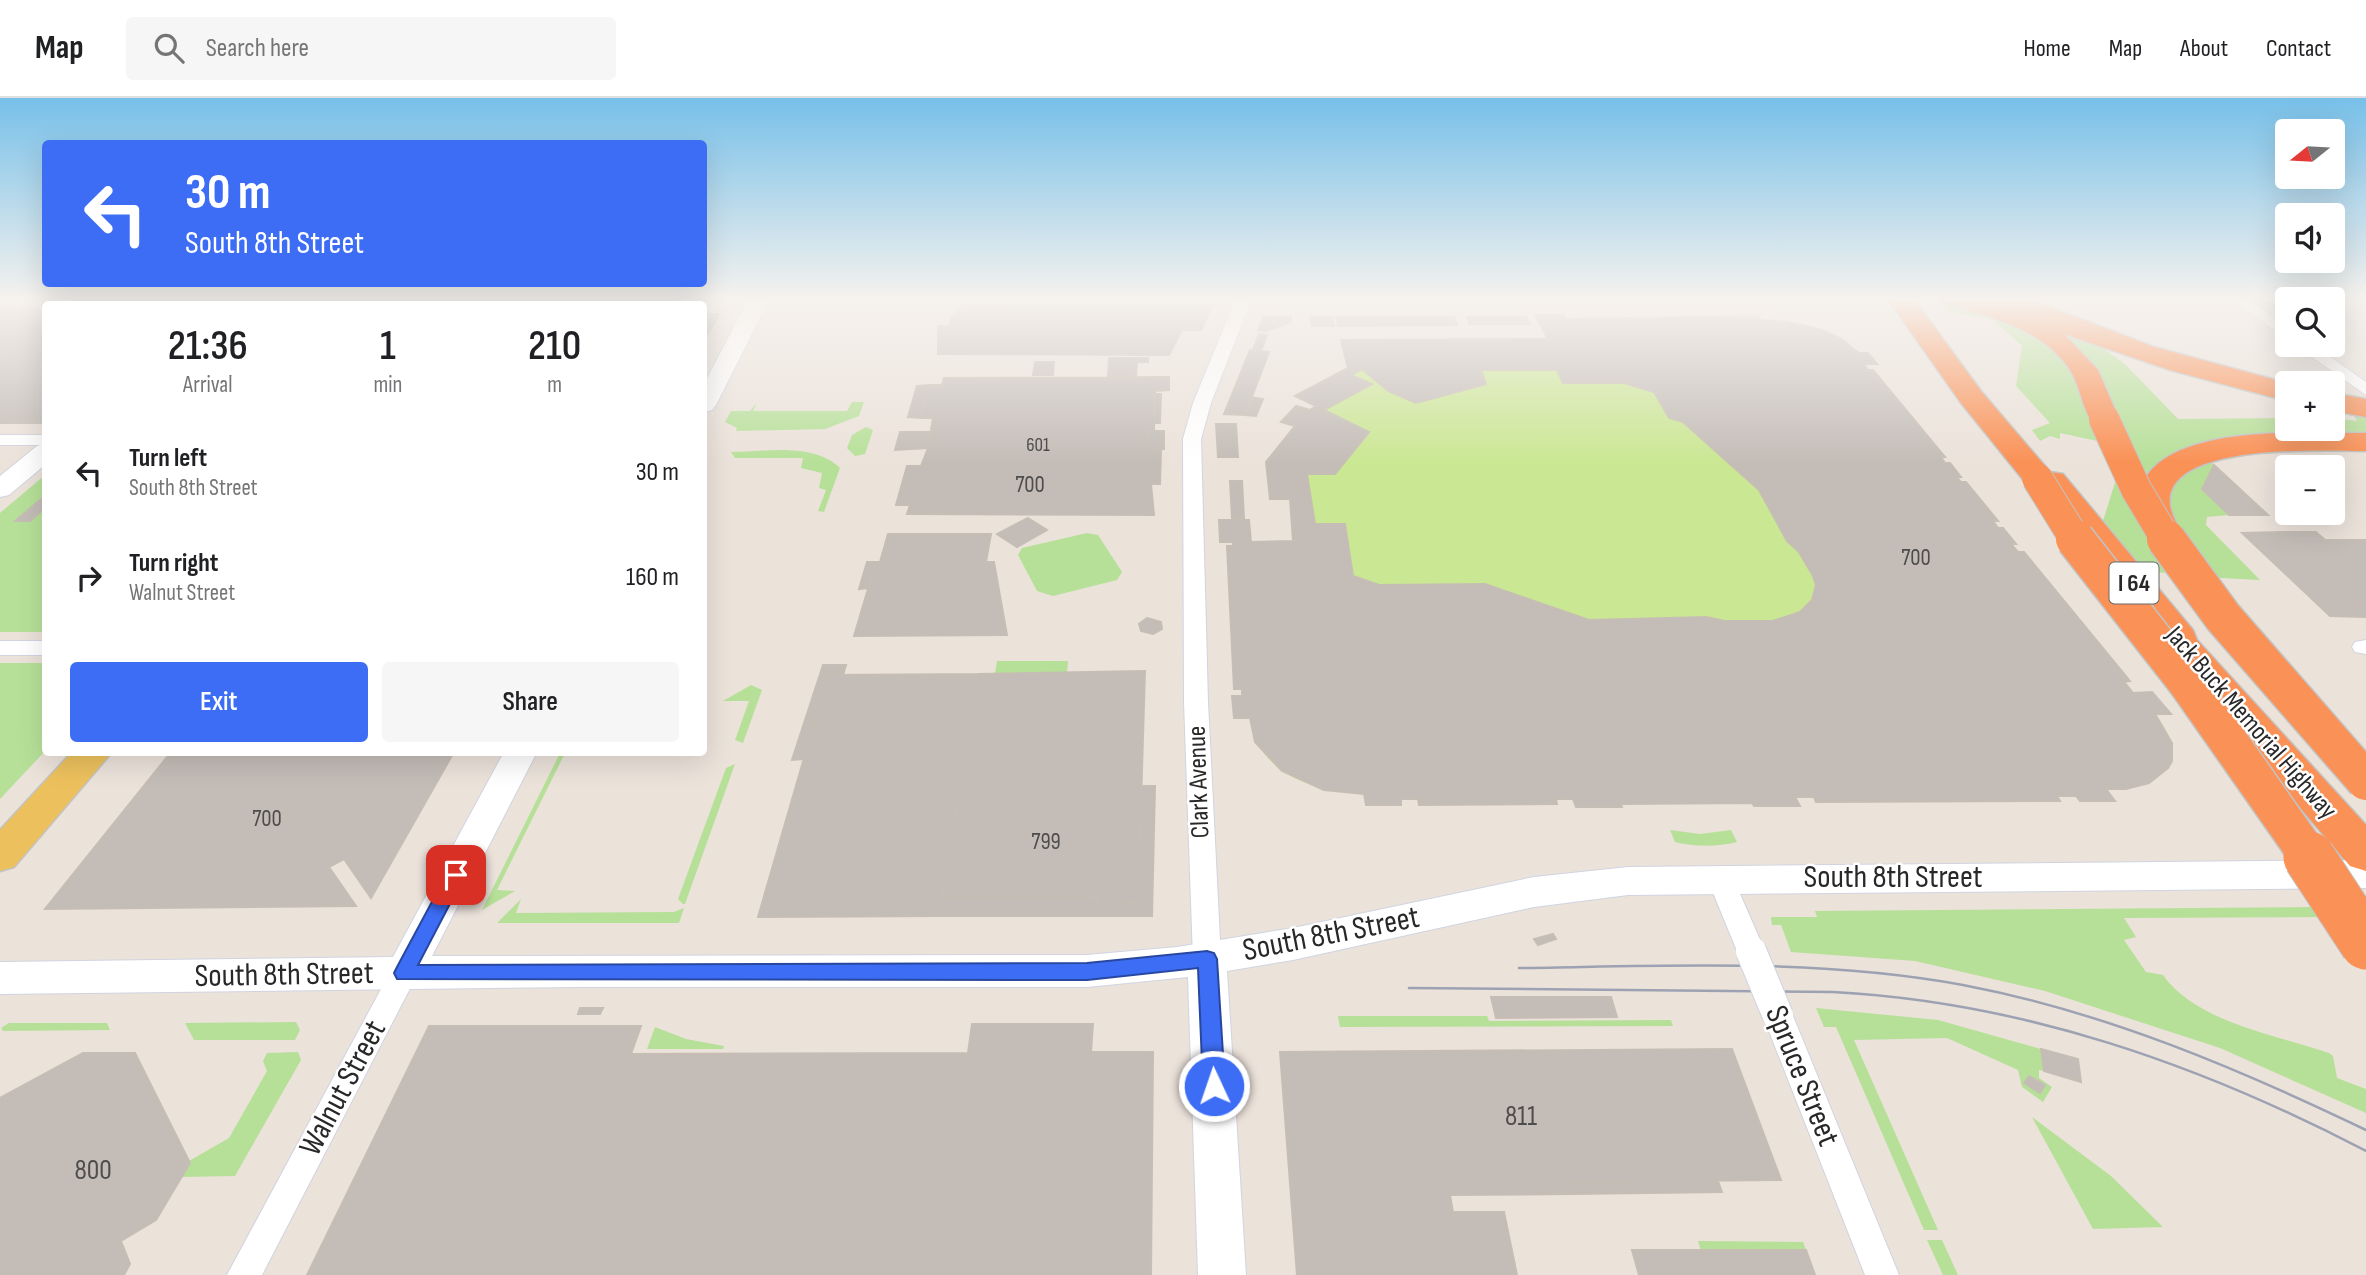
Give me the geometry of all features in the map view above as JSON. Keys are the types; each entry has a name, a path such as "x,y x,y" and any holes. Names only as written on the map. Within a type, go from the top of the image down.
{"highway":[{"name":"Jack Buck Memorial Highway","path":"1939,353 1970,397 2037,478 2366,852"},
{"name":"Jack Buck Memorial Highway","path":"1963,353 2063,496 2211,675 2366,852"},
{"path":"2070,353 2082,367 2146,508 2189,573 2259,660 2366,782"},
{"path":"2148,353 2275,389"},
{"path":"2366,442 2240,445 2202,453 2172,468 2157,485 2152,497 2157,525 2188,573 2258,660 2366,782"},
{"path":"2037,478 2062,523 2167,656 2274,805 2366,944"}],"main road":[{"path":"707,399 731,353"},
{"path":"0,489 42,454"},
{"path":"0,856 90,756"},
{"name":"Walnut Street","path":"404,973 518,756"},
{"name":"South 8th Street","path":"0,978 404,973 1087,971 1207,959 1343,934 1534,892 1628,881 1720,878 2366,874"},
{"name":"Clark Avenue","path":"1207,959 1222,1275"}],"street":[{"name":"Clark Avenue","path":"1207,959 1196,702 1192,439 1202,403 1222,353"},
{"path":"2314,357 2353,401"},
{"path":"0,440 42,440"},
{"path":"0,648 42,648"},
{"name":"Spruce Street","path":"1720,878 1882,1275"},
{"name":"Walnut Street","path":"244,1275 404,973"}],"green space":[{"path":"1344,353 1868,353 1877,364 1865,364 1868,370 1873,370 1945,457 1941,457 1945,463 1950,463 1961,477 1957,477 1960,482 1966,482 1998,521 1994,522 2003,528 2016,544 2011,544 2017,552 2024,552 2130,681 2124,682 2133,692 2152,692 2171,714 2156,715 2167,732 2172,747 2171,760 2165,771 2142,785 2107,789 2115,801 2080,801 2076,796 2058,796 2060,801 1816,802 1813,797 1796,797 1800,806 1754,806 1752,803 1576,807 1572,799 1556,799 1557,804 1419,805 1417,799 1402,799 1401,805 1366,805 1364,794 1326,789 1291,776 1276,766 1264,753 1255,737 1250,718 1234,718 1232,696 1242,696 1242,689 1234,689 1227,546 1233,546 1232,542 1220,542 1219,520 1249,520 1251,542 1293,541 1290,499 1270,499 1266,462 1294,427 1281,422 1296,406 1310,409 1316,407 1295,396 1348,368"},
{"path":"2021,353 2061,353 2079,382 2102,442 2060,433 2060,439 2050,436 2040,441 2032,430 2050,423 2016,386"},
{"path":"2070,353 2109,353 2125,364 2178,419 2275,418 2275,433 2214,439 2186,447 2161,461 2141,480 2090,365"},
{"path":"852,402 864,402 859,416 825,429 736,431 737,428 725,422 731,411 750,411 757,403 753,411 847,411"},
{"path":"2351,410 2366,413 2366,435 2345,435 2345,420 2357,421"},
{"path":"866,427 873,430 865,454 855,456 847,448 852,435"},
{"path":"788,450 829,460 840,468 824,512 818,511 826,490 819,488 822,473 801,468 803,458 735,458 731,452"},
{"path":"2207,459 2214,465 2202,489 2229,515 2207,517 2206,525 2260,580 2203,577 2170,531 2168,496 2186,470"},
{"path":"2117,476 2175,573 2145,572 2103,521"},
{"path":"42,478 42,632 0,632 0,513"},
{"path":"1087,533 1098,535 1122,572 1117,580 1053,596 1037,591 1018,555 1022,548"},
{"path":"997,661 1068,661 1067,673 995,673"},
{"path":"0,663 42,663 42,754 0,799"},
{"path":"751,685 762,690 743,743 735,740 749,701 723,701"},
{"path":"559,756 564,756 497,890 515,891 482,910"},
{"path":"735,764 683,904 678,899 726,768"},
{"path":"1670,830 1700,834 1731,830 1737,842 1714,846 1683,844 1675,842"},
{"path":"521,899 516,913 674,912 684,908 679,923 497,923"},
{"path":"2312,907 2320,917 2124,918 2136,937 2124,940 2146,972 2163,975 2177,991 2216,1016 2329,1053 2333,1056 2337,1078 2366,1089 2366,1113 2220,1048 2045,991 1915,961 1791,952 1781,925 1772,925 1771,917 1817,917 1815,911"},
{"path":"1816,1008 1938,1020 2041,1049 2044,1071 2039,1070 2039,1078 2052,1087 2043,1102 2022,1087 2018,1070 1947,1038 1854,1040 1938,1230 1924,1230 1836,1027 1824,1027"},
{"path":"1338,1016 1487,1016 1489,1021 1671,1020 1673,1026 1340,1027"},
{"path":"296,1022 300,1030 295,1040 194,1040 185,1023"},
{"path":"9,1023 107,1023 110,1030 3,1031 1,1028"},
{"path":"655,1027 686,1039 724,1046 723,1049 647,1049"},
{"path":"298,1052 301,1060 235,1176 182,1177 189,1161 229,1138 267,1071 263,1061 267,1053"},
{"path":"2032,1117 2111,1176 2163,1227 2093,1229"},
{"path":"1927,1240 1942,1240 1958,1275 1943,1275"},
{"path":"1698,1241 1803,1242 1806,1250 1701,1251"}],"building":[{"path":"0,353 42,353 42,423 0,423"},
{"path":"940,353 1170,353 1169,355"},
{"path":"1249,353 1269,353 1245,415 1224,414"},
{"path":"1344,353 1868,353 1877,364 1864,364 1868,370 1873,370 1945,457 1941,457 1945,463 1950,463 1961,477 1957,477 1961,482 1966,482 1998,521 1993,521 1998,528 2003,528 2016,544 2011,544 2018,552 2024,552 2130,681 2124,682 2133,693 2152,692 2171,714 2155,714 2172,743 2172,761 2168,768 2149,783 2126,789 2106,789 2115,801 2080,801 2076,796 2057,796 2060,801 1816,802 1814,797 1795,797 1800,806 1754,806 1752,803 1576,807 1573,799 1556,799 1557,804 1419,805 1418,799 1401,799 1401,805 1366,805 1364,794 1324,790 1282,771 1255,742 1250,718 1234,718 1232,696 1242,696 1242,689 1234,689 1227,546 1233,546 1233,542 1220,542 1219,520 1249,520 1251,542 1293,541 1290,499 1270,499 1266,462 1295,426 1281,422 1296,406 1310,410 1316,406 1295,396 1348,368","holes":["1362,369 1388,391 1416,403 1486,384 1481,370 1557,370 1563,383 1624,383 1654,392 1669,418 1683,422 1759,490 1787,541 1799,552 1813,576 1816,585 1812,600 1800,612 1773,621 1725,621 1706,617 1589,620 1485,584 1379,585 1353,576 1345,524 1315,524 1307,474 1335,474 1369,432 1324,410 1372,384 1351,375"]},
{"path":"1109,358 1148,358 1148,362 1137,362 1136,376 1108,376"},
{"path":"1035,362 1054,362 1053,375 1033,375"},
{"path":"1169,377 1169,390 1155,391 1154,431 1148,431 1147,449 1161,449 1160,484 1151,484 1154,515 907,514 910,505 896,505 907,466 921,466 928,448 933,418 920,418 929,385 942,385 944,378"},
{"path":"929,385 920,418 908,417 917,386"},
{"path":"1154,394 1161,394 1160,423 1154,423"},
{"path":"1251,397 1263,399 1256,416 1245,415"},
{"path":"1216,424 1236,424 1238,457 1218,457"},
{"path":"1148,431 1164,431 1164,449 1147,449"},
{"path":"900,432 929,432 928,448 895,450"},
{"path":"2214,465 2268,515 2229,515 2202,489"},
{"path":"1230,481 1242,481 1244,518 1232,518"},
{"path":"42,498 42,510 30,521 15,521"},
{"path":"1028,518 1047,530 1017,547 997,534"},
{"path":"2280,532 2316,532 2325,540 2366,540 2366,610"},
{"path":"2280,532 2366,610 2366,617 2330,616 2242,533"},
{"path":"888,534 991,534 986,562 994,562 1007,635 854,636 876,562 880,562"},
{"path":"867,562 876,562 869,588 859,589"},
{"path":"1147,618 1161,622 1162,629 1153,634 1141,631 1139,624"},
{"path":"823,665 846,665 843,675 828,675 804,759 792,760"},
{"path":"1145,671 1138,903 1097,904 1098,897 942,898 978,674"},
{"path":"978,674 939,916 758,917 828,675"},
{"path":"168,756 452,756 371,898 344,859 329,867 356,906 45,909"},
{"path":"1141,786 1155,786 1152,916 939,916 942,898 1098,897 1097,904 1138,903"},
{"path":"1553,934 1556,939 1538,945 1534,939"},
{"path":"1491,997 1611,997 1617,1017 1496,1018"},
{"path":"580,1008 603,1008 600,1014 578,1014"},
{"path":"972,1024 1093,1024 1091,1052 1153,1052 1151,1275 307,1275 429,1026 641,1026 631,1054 968,1053"},
{"path":"1732,1049 1781,1180 1569,1182 1572,1194 1450,1195 1464,1275 1297,1275 1280,1052"},
{"path":"2041,1049 2078,1059 2081,1082 2044,1071"},
{"path":"83,1053 135,1053 190,1163 156,1220 121,1241 130,1264 124,1275 0,1275 0,1098"},
{"path":"2029,1076 2045,1085 2040,1093 2024,1083"},
{"path":"1718,1181 1722,1192 1572,1194 1569,1182"},
{"path":"1453,1212 1504,1212 1517,1275 1464,1275"},
{"path":"1632,1250 1806,1250 1815,1275 1639,1275"}],"tram line":[{"path":"1519,968 1686,965 1797,967 1908,976 1963,985 2016,996 2119,1026 2269,1085 2366,1130"},
{"path":"1409,988 1833,992 1903,998 1973,1009 2041,1024 2174,1065 2239,1091 2366,1151"}],"route":[{"path":"456,875 404,973 1087,971 1207,959 1214,1086"}]}
